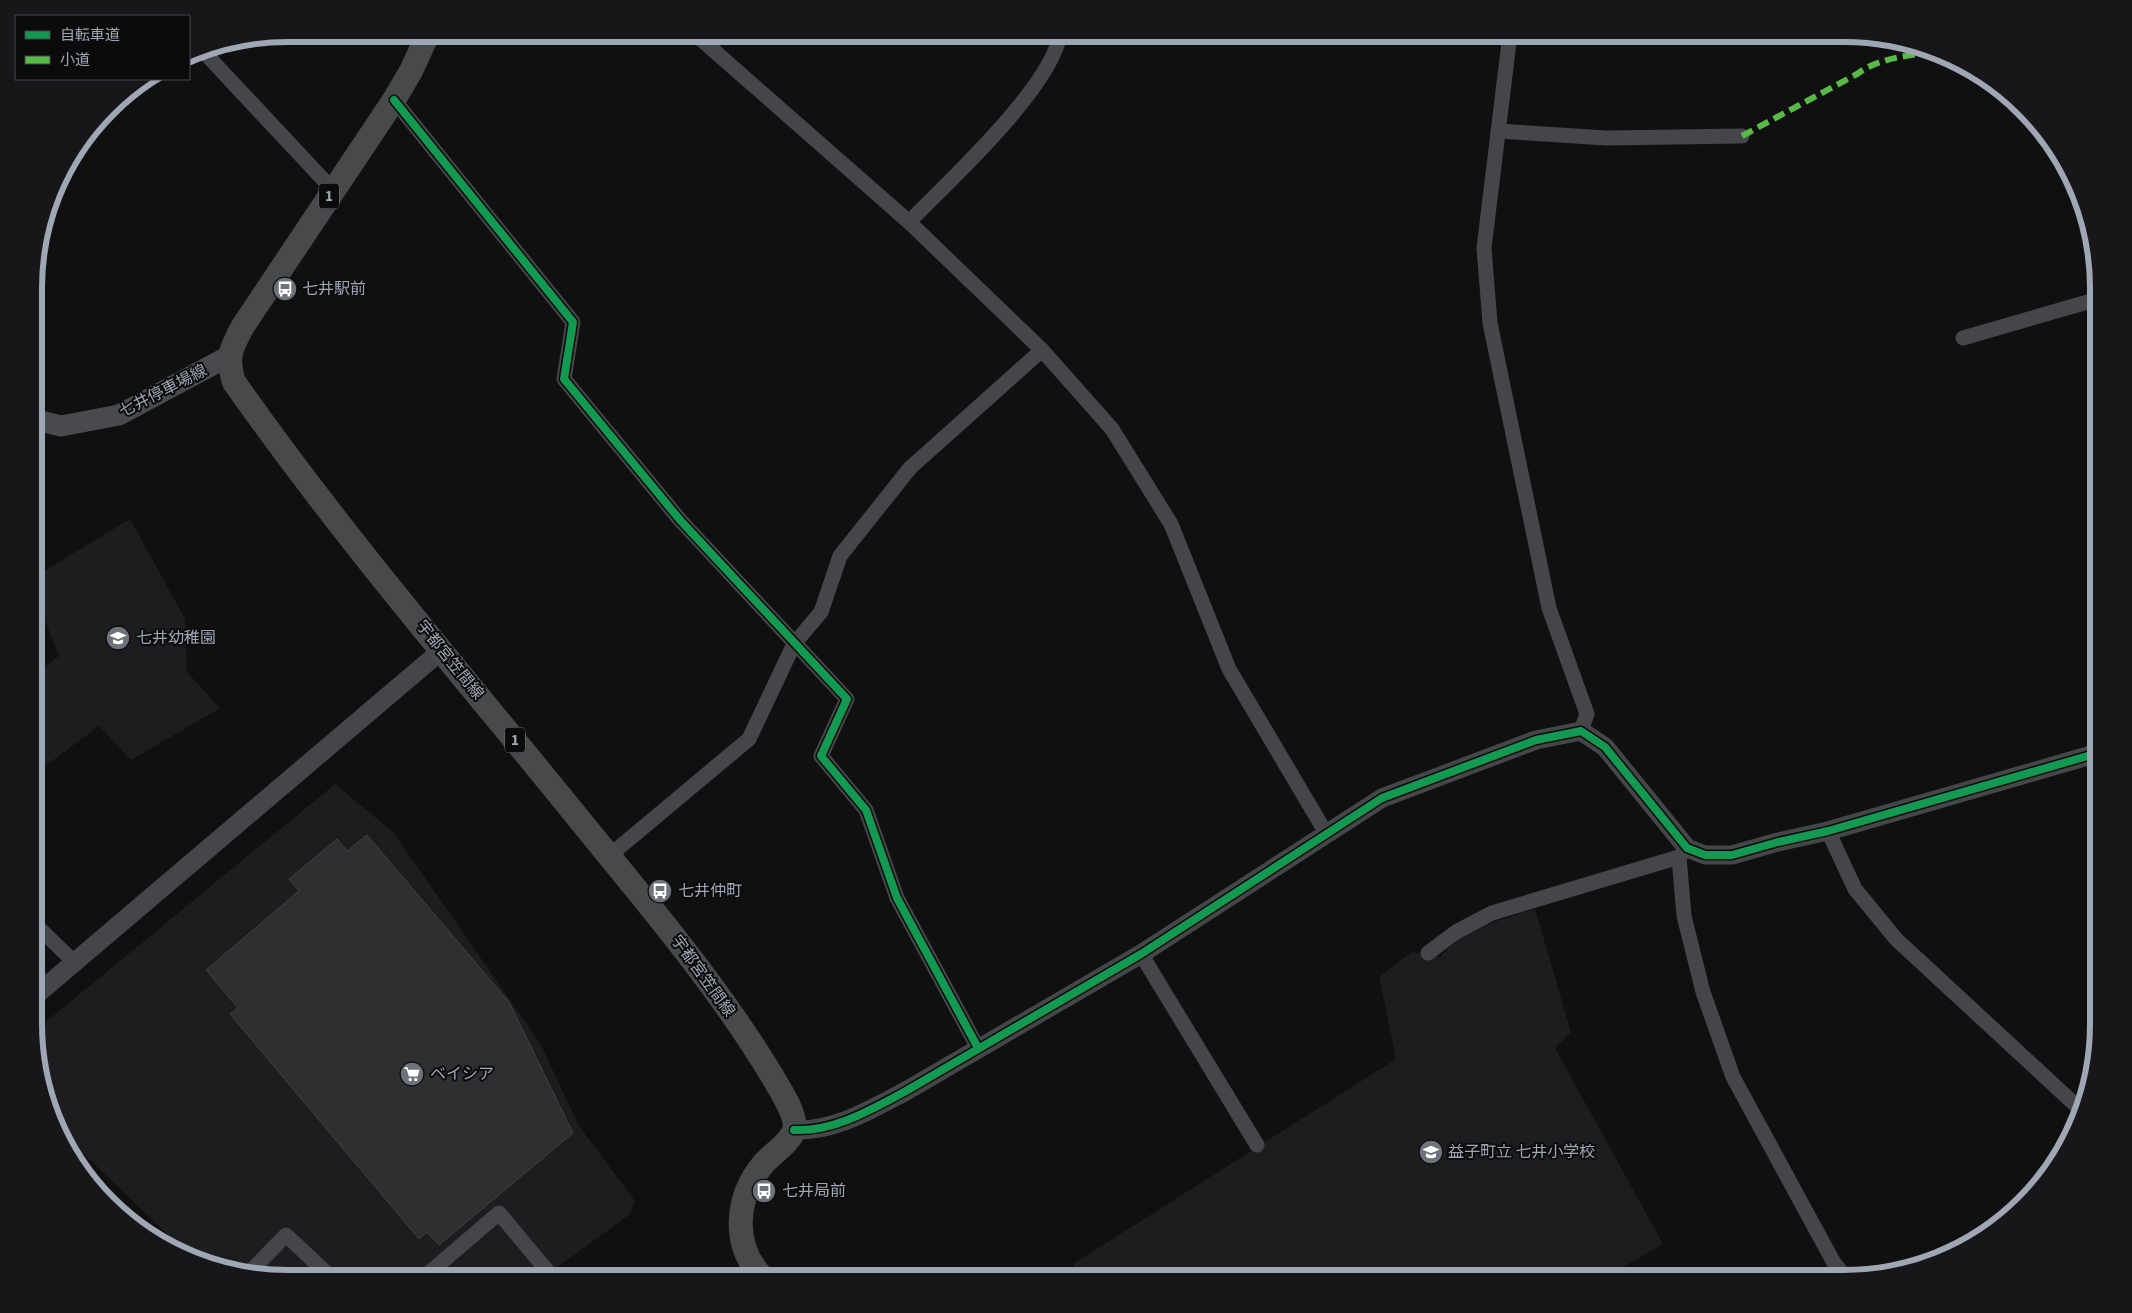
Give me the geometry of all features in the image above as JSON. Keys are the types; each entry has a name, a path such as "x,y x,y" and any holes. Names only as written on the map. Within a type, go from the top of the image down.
{"main road":[{"name":"1","path":"229,356 243,326 394,100 411,71 424,42"},
{"name":"七井停車場線","path":"42,421 61,426 119,415 229,356"},
{"name":"宇都宮笠間線","path":"229,356 234,382 290,462 609,856 646,899 702,972 770,1073 794,1119 794,1130"},
{"path":"756,1270 747,1254 741,1233 740,1212 745,1192 756,1172 787,1140 794,1130"}],"street":[{"path":"704,42 909,222 1042,350 1112,430 1171,524 1229,669 1326,834"},
{"path":"909,222 1034,89 1059,42"},
{"path":"1509,42 1484,248 1490,323 1549,608 1587,714 1581,731"},
{"path":"208,56 333,190"},
{"path":"394,100 573,322 564,379 680,520 847,699 822,756 866,810 897,898 978,1048"},
{"path":"1498,131 1606,138 1742,136"},
{"path":"1963,338 2090,301"},
{"path":"609,856 749,739 794,644 820,612 840,556 910,468 1042,350"},
{"path":"42,990 442,650"},
{"path":"794,1130 826,1127 874,1108 1141,954 1382,798 1536,740 1581,731 1605,747 1683,852 1684,916 1700,983 1733,1077 1834,1263 1840,1270"},
{"path":"1428,953 1456,932 1492,913 1683,852 1705,855 1732,855 1828,831 2090,755"},
{"path":"1828,831 1855,889 1896,939 2076,1105"},
{"path":"42,931 74,962"},
{"path":"1141,954 1257,1145"},
{"path":"432,1270 499,1213 546,1270"},
{"path":"254,1268 286,1235 323,1270"}],"shaded area":[{"name":"七井幼稚園","path":"130,519 185,619 187,672 220,708 131,760 99,726 42,769 42,669 59,656 42,613 42,572"},
{"path":"335,784 393,832 540,1043 579,1126 635,1201 629,1215 553,1270 272,1270 225,1262 178,1244 73,1143 61,1119 47,1073 42,1025"},
{"name":"益子町立 七井小学校","path":"1535,909 1571,1032 1555,1048 1663,1244 1618,1270 1078,1270 1073,1264 1396,1059 1379,977 1412,952 1439,957 1462,936 1497,921"}],"building":[{"name":"ベイシア","path":"367,835 509,1002 573,1133 439,1245 427,1232 419,1239 230,1014 238,1008 206,970 299,891 289,879 337,839 347,851"}],"marked path":[{"path":"1742,136 1875,64 1916,54"}],"cycle path":[{"path":"394,100 573,322 564,379 680,520 847,699 821,756 866,810 897,898 978,1048"},
{"path":"794,1130 809,1130 838,1123 866,1112 906,1091 1141,954 1382,798 1536,740 1581,731 1605,747 1687,848 1705,855 1732,855 1828,831 2090,755"}],"place":[{"name":"七井駅前","path":"285,289"},
{"name":"七井幼稚園","path":"118,638"},
{"name":"七井仲町","path":"660,891"},
{"name":"ベイシア","path":"412,1074"},
{"name":"益子町立 七井小学校","path":"1431,1152"},
{"name":"七井局前","path":"764,1191"}]}
